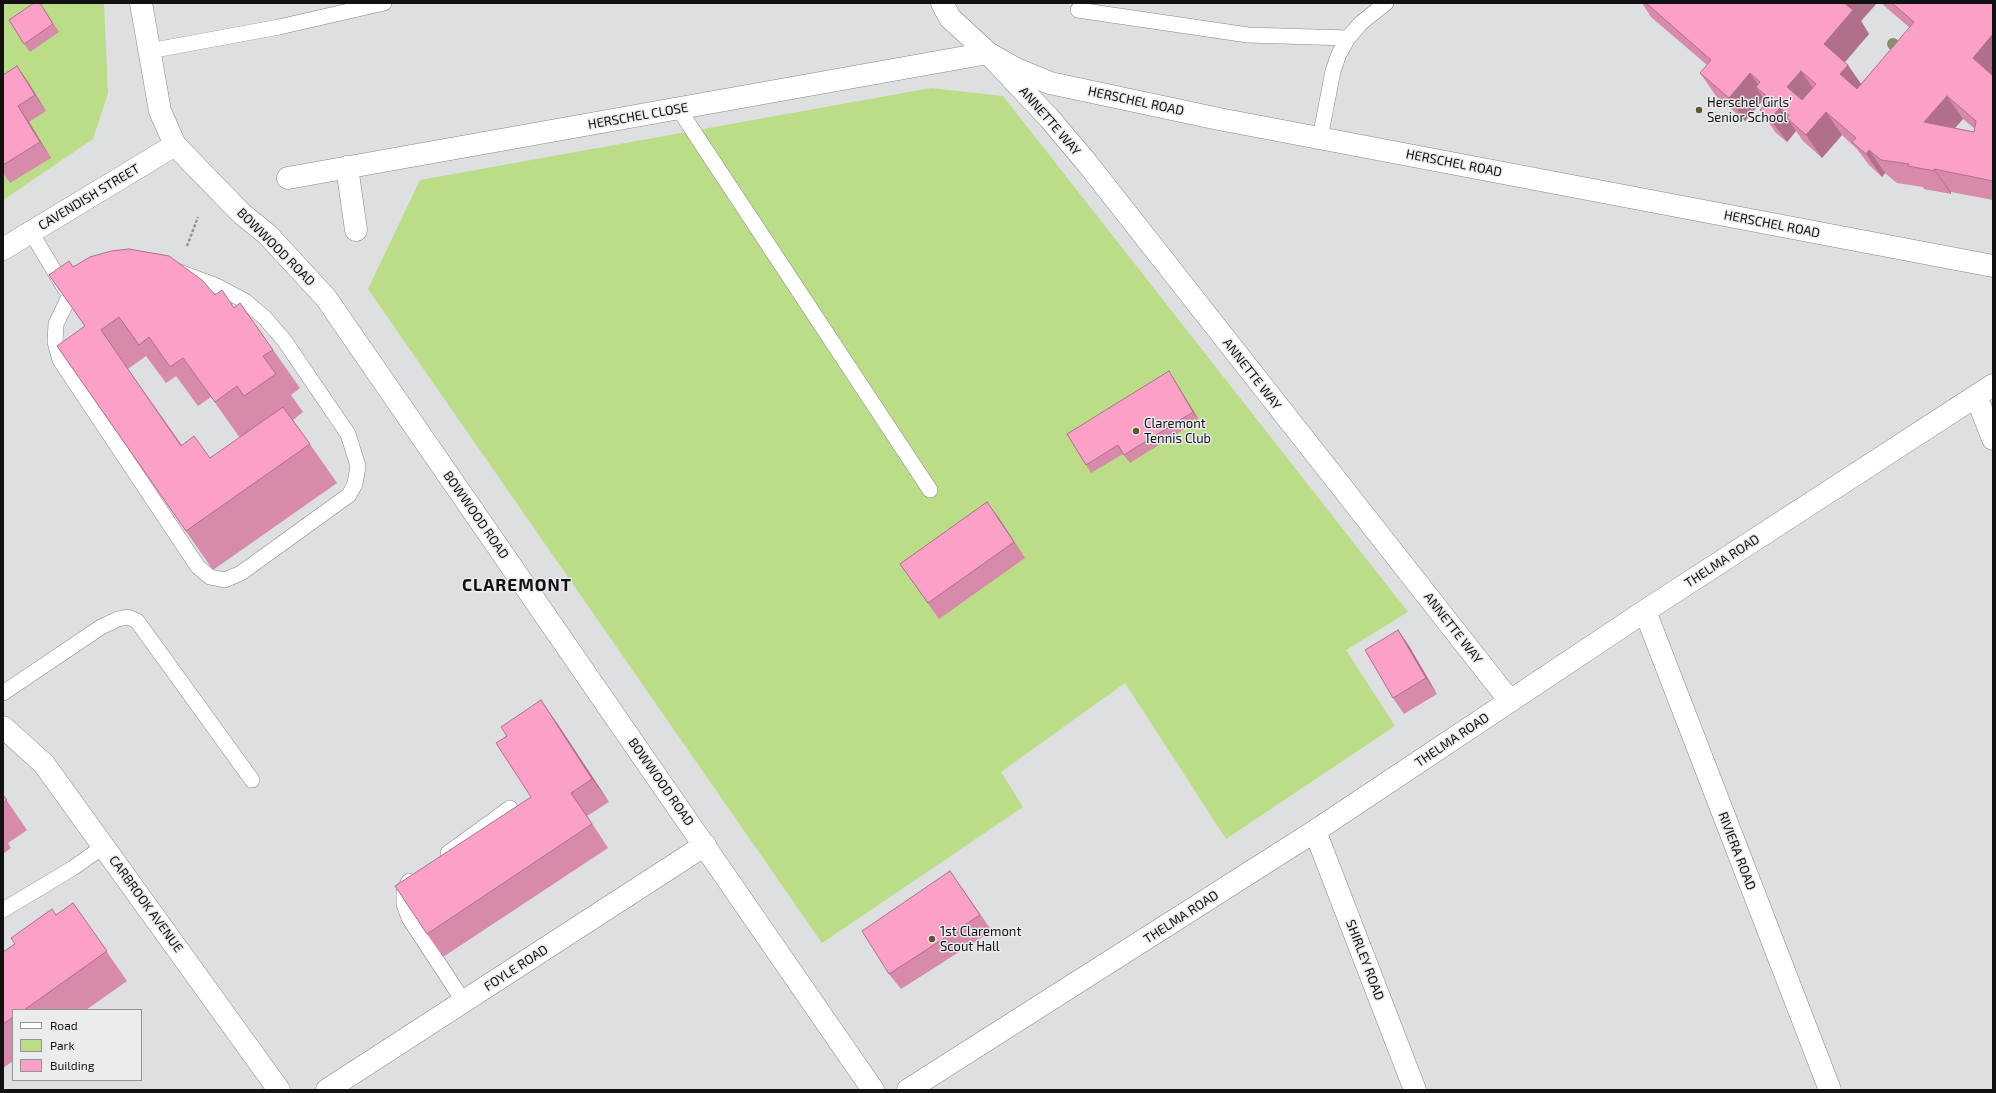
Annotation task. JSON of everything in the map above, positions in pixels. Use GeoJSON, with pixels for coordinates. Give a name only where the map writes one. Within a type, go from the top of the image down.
{"type":"FeatureCollection","features":[{"type":"Feature","properties":{"kind":"street","name":"BOWWOOD ROAD"},"geometry":{"type":"LineString","coordinates":[[141,3],[160,111],[175,145],[242,214],[268,235],[326,298],[873,1090]]}},
{"type":"Feature","properties":{"kind":"street","name":"HERSCHEL ROAD"},"geometry":{"type":"LineString","coordinates":[[942,3],[950,18],[988,52],[1016,69],[1050,84],[1320,138],[1993,266]]}},
{"type":"Feature","properties":{"kind":"street","name":"HERSCHEL CLOSE"},"geometry":{"type":"LineString","coordinates":[[288,178],[988,52]]}},
{"type":"Feature","properties":{"kind":"street","name":"ANNETTE WAY"},"geometry":{"type":"LineString","coordinates":[[988,52],[1050,119],[1087,164],[1510,701]]}},
{"type":"Feature","properties":{"kind":"street","name":"CAVENDISH STREET"},"geometry":{"type":"LineString","coordinates":[[3,249],[175,145]]}},
{"type":"Feature","properties":{"kind":"street"},"geometry":{"type":"LineString","coordinates":[[347,168],[356,230]]}},
{"type":"Feature","properties":{"kind":"street","name":"THELMA ROAD"},"geometry":{"type":"LineString","coordinates":[[908,1090],[1315,831],[1645,611],[1984,390]]}},
{"type":"Feature","properties":{"kind":"street"},"geometry":{"type":"LineString","coordinates":[[1984,390],[1993,439]]}},
{"type":"Feature","properties":{"kind":"street","name":"RIVIERA ROAD"},"geometry":{"type":"LineString","coordinates":[[1645,611],[1830,1090]]}},
{"type":"Feature","properties":{"kind":"street","name":"CARBROOK AVENUE"},"geometry":{"type":"LineString","coordinates":[[3,727],[44,764],[279,1090]]}},
{"type":"Feature","properties":{"kind":"street","name":"SHIRLEY ROAD"},"geometry":{"type":"LineString","coordinates":[[1315,831],[1415,1090]]}},
{"type":"Feature","properties":{"kind":"street","name":"FOYLE ROAD"},"geometry":{"type":"LineString","coordinates":[[327,1090],[705,845]]}},
{"type":"Feature","properties":{"kind":"lane"},"geometry":{"type":"LineString","coordinates":[[150,51],[279,27],[384,3]]}},
{"type":"Feature","properties":{"kind":"lane"},"geometry":{"type":"LineString","coordinates":[[1320,138],[1333,71],[1339,54],[1348,38],[1361,23],[1386,3]]}},
{"type":"Feature","properties":{"kind":"lane"},"geometry":{"type":"LineString","coordinates":[[1078,10],[1248,35],[1348,38]]}},
{"type":"Feature","properties":{"kind":"lane"},"geometry":{"type":"LineString","coordinates":[[678,108],[930,490]]}},
{"type":"Feature","properties":{"kind":"lane"},"geometry":{"type":"LineString","coordinates":[[31,232],[69,297]]}},
{"type":"Feature","properties":{"kind":"lane"},"geometry":{"type":"LineString","coordinates":[[144,271],[177,271],[216,286],[246,301],[264,317],[284,340],[348,434],[358,466],[356,484],[349,495],[241,573],[225,580],[210,577],[198,568],[60,360],[55,342],[56,324],[69,297],[144,271]]}},
{"type":"Feature","properties":{"kind":"lane"},"geometry":{"type":"LineString","coordinates":[[3,693],[101,627],[118,618],[128,617],[137,621],[252,780]]}},
{"type":"Feature","properties":{"kind":"lane"},"geometry":{"type":"LineString","coordinates":[[434,863],[510,808]]}},
{"type":"Feature","properties":{"kind":"lane"},"geometry":{"type":"LineString","coordinates":[[3,910],[73,868],[104,846]]}},
{"type":"Feature","properties":{"kind":"lane"},"geometry":{"type":"LineString","coordinates":[[422,872],[409,881],[404,891],[404,904],[409,918],[464,1002]]}},
{"type":"Feature","properties":{"kind":"path"},"geometry":{"type":"LineString","coordinates":[[177,271],[198,217]]}},
{"type":"Feature","properties":{"kind":"green space"},"geometry":{"type":"Polygon","coordinates":[[[3,3],[104,3],[108,93],[93,139],[3,200],[3,3]]]}},
{"type":"Feature","properties":{"kind":"green space"},"geometry":{"type":"Polygon","coordinates":[[[931,88],[1003,96],[1408,612],[1346,650],[1395,726],[1226,839],[1125,683],[1001,772],[1023,807],[822,943],[368,289],[420,180],[931,88]]]}},
{"type":"Feature","properties":{"kind":"building"},"geometry":{"type":"Polygon","coordinates":[[[34,3],[40,3],[53,24],[24,44],[9,20],[34,3]]]}},
{"type":"Feature","properties":{"kind":"building"},"geometry":{"type":"Polygon","coordinates":[[[1646,3],[1844,3],[1853,10],[1824,44],[1848,65],[1840,74],[1857,89],[1914,22],[1892,3],[1993,3],[1993,34],[1973,58],[1993,76],[1993,181],[1934,169],[1935,171],[1908,166],[1909,164],[1881,160],[1869,150],[1866,154],[1852,142],[1856,138],[1826,112],[1806,135],[1787,118],[1789,115],[1780,108],[1770,119],[1760,110],[1770,99],[1756,87],[1760,82],[1750,73],[1729,98],[1700,73],[1711,60],[1646,3]],[[1801,71],[1787,87],[1802,100],[1816,84],[1801,71]],[[1947,96],[1924,122],[1974,132],[1976,121],[1947,96]]]}},
{"type":"Feature","properties":{"kind":"building"},"geometry":{"type":"Polygon","coordinates":[[[17,66],[35,95],[18,106],[40,142],[3,165],[3,75],[17,66]]]}},
{"type":"Feature","properties":{"kind":"building"},"geometry":{"type":"Polygon","coordinates":[[[129,249],[169,256],[202,280],[215,295],[222,290],[234,308],[240,303],[273,350],[263,356],[276,374],[244,396],[237,386],[215,402],[183,358],[170,367],[149,337],[139,345],[119,317],[101,330],[181,446],[194,436],[210,458],[283,407],[310,444],[186,531],[57,346],[85,326],[49,275],[69,261],[73,267],[90,257],[111,251],[129,249]]]}},
{"type":"Feature","properties":{"kind":"building","name":"Claremont Tennis Club"},"geometry":{"type":"Polygon","coordinates":[[[1169,371],[1193,412],[1124,455],[1118,445],[1086,465],[1067,434],[1169,371]]]}},
{"type":"Feature","properties":{"kind":"building"},"geometry":{"type":"Polygon","coordinates":[[[987,502],[1014,542],[928,603],[900,564],[987,502]]]}},
{"type":"Feature","properties":{"kind":"building"},"geometry":{"type":"Polygon","coordinates":[[[1398,630],[1426,678],[1393,698],[1365,650],[1398,630]]]}},
{"type":"Feature","properties":{"kind":"building"},"geometry":{"type":"Polygon","coordinates":[[[541,700],[592,779],[571,793],[592,824],[427,934],[395,886],[531,797],[496,743],[507,736],[501,727],[541,700]]]}},
{"type":"Feature","properties":{"kind":"building"},"geometry":{"type":"Polygon","coordinates":[[[3,795],[7,800],[3,803],[3,795]]]}},
{"type":"Feature","properties":{"kind":"building","name":"1st Claremont Scout Hall"},"geometry":{"type":"Polygon","coordinates":[[[950,871],[980,915],[889,974],[862,931],[950,871]]]}},
{"type":"Feature","properties":{"kind":"building"},"geometry":{"type":"Polygon","coordinates":[[[73,903],[107,951],[25,1009],[12,1009],[12,1018],[3,1024],[3,952],[15,944],[11,938],[52,909],[56,915],[73,903]]]}},
{"type":"Feature","properties":{"kind":"place","name":"Herschel Girls' Senior School"},"geometry":{"type":"Point","coordinates":[1699,110]}},
{"type":"Feature","properties":{"kind":"place","name":"Claremont Tennis Club"},"geometry":{"type":"Point","coordinates":[1136,431]}},
{"type":"Feature","properties":{"kind":"place","name":"1st Claremont Scout Hall"},"geometry":{"type":"Point","coordinates":[932,939]}},
{"type":"Feature","properties":{"kind":"district","name":"CLAREMONT"},"geometry":{"type":"Point","coordinates":[517,585]}}]}
